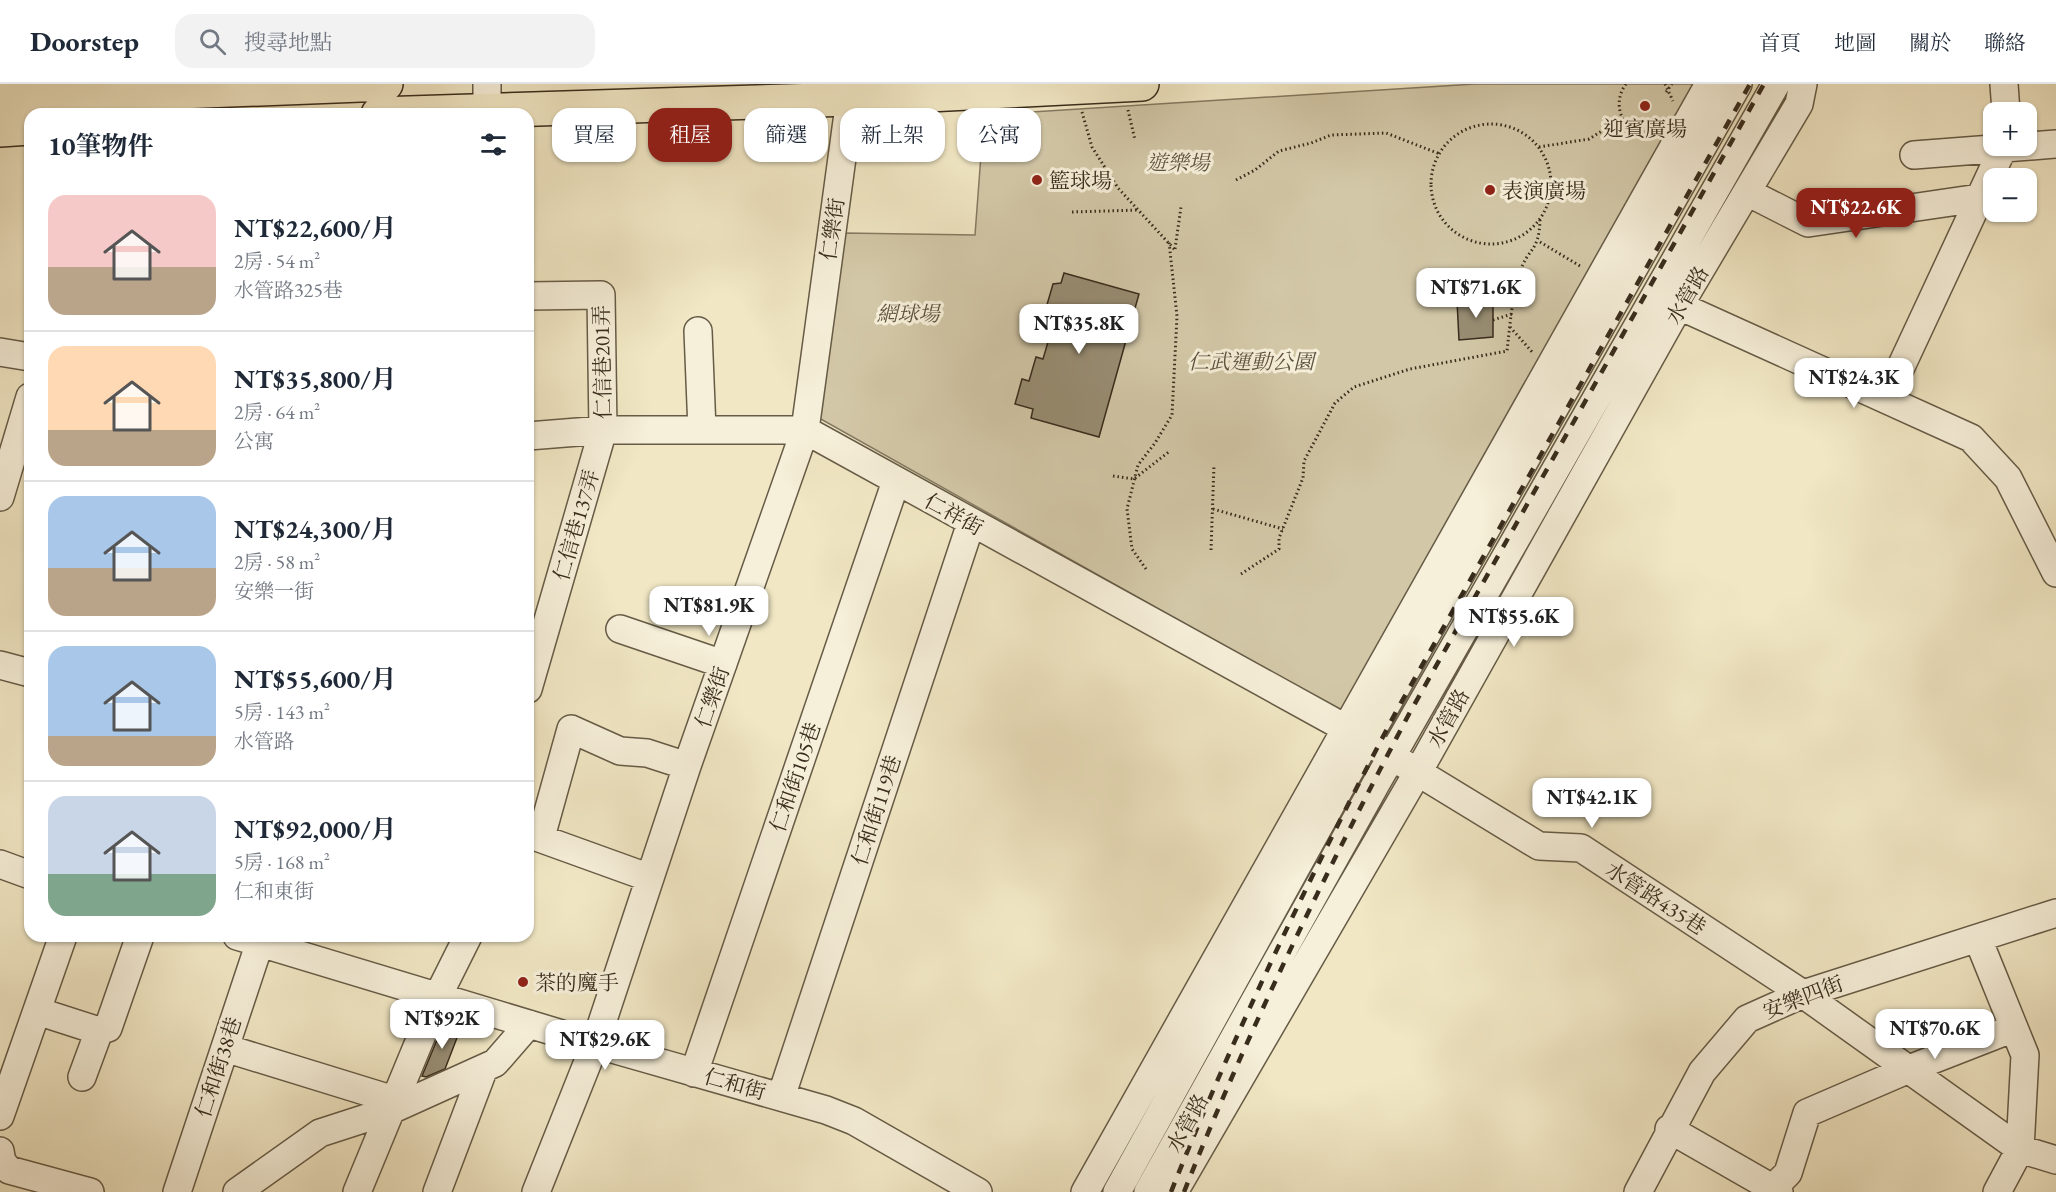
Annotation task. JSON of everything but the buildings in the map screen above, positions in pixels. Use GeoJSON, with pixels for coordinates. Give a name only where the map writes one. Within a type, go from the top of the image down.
{"type":"FeatureCollection","features":[{"type":"Feature","properties":{"kind":"main road"},"geometry":{"type":"LineString","coordinates":[[0,99],[126,97],[386,84]]}},
{"type":"Feature","properties":{"kind":"main road"},"geometry":{"type":"LineString","coordinates":[[416,108],[487,97],[853,92],[1134,96]]}},
{"type":"Feature","properties":{"kind":"main road"},"geometry":{"type":"LineString","coordinates":[[0,130],[24,128]]}},
{"type":"Feature","properties":{"kind":"street","name":"水管路"},"geometry":{"type":"LineString","coordinates":[[1117,1192],[1357,735],[1709,84]]}},
{"type":"Feature","properties":{"kind":"street","name":"水管路"},"geometry":{"type":"LineString","coordinates":[[1085,1192],[1626,279],[1738,84]]}},
{"type":"Feature","properties":{"kind":"street","name":"水管路"},"geometry":{"type":"LineString","coordinates":[[1174,1192],[1418,771],[1668,300],[1776,84]]}},
{"type":"Feature","properties":{"kind":"street","name":"水管路"},"geometry":{"type":"LineString","coordinates":[[1148,1192],[1392,755],[1668,300],[1747,192],[1799,104],[1803,84]]}},
{"type":"Feature","properties":{"kind":"street"},"geometry":{"type":"LineString","coordinates":[[2004,84],[2005,102]]}},
{"type":"Feature","properties":{"kind":"street","name":"仁樂街"},"geometry":{"type":"LineString","coordinates":[[536,1192],[595,1044],[687,766],[805,430],[853,92]]}},
{"type":"Feature","properties":{"kind":"street"},"geometry":{"type":"LineString","coordinates":[[2037,145],[2056,144]]}},
{"type":"Feature","properties":{"kind":"street"},"geometry":{"type":"LineString","coordinates":[[1914,155],[1983,150]]}},
{"type":"Feature","properties":{"kind":"street"},"geometry":{"type":"LineString","coordinates":[[1886,399],[1998,156]]}},
{"type":"Feature","properties":{"kind":"street"},"geometry":{"type":"LineString","coordinates":[[1747,192],[1808,224],[1980,198]]}},
{"type":"Feature","properties":{"kind":"street"},"geometry":{"type":"LineString","coordinates":[[1626,279],[1971,438],[2008,478],[2056,573]]}},
{"type":"Feature","properties":{"kind":"street","name":"仁信巷201弄"},"geometry":{"type":"LineString","coordinates":[[534,296],[601,295],[603,430]]}},
{"type":"Feature","properties":{"kind":"street"},"geometry":{"type":"LineString","coordinates":[[698,331],[702,430]]}},
{"type":"Feature","properties":{"kind":"street"},"geometry":{"type":"LineString","coordinates":[[0,352],[24,356]]}},
{"type":"Feature","properties":{"kind":"street"},"geometry":{"type":"LineString","coordinates":[[0,497],[24,417]]}},
{"type":"Feature","properties":{"kind":"street","name":"仁祥街"},"geometry":{"type":"LineString","coordinates":[[534,436],[603,430],[805,430],[1357,735]]}},
{"type":"Feature","properties":{"kind":"street","name":"仁信巷137弄"},"geometry":{"type":"LineString","coordinates":[[534,667],[603,430]]}},
{"type":"Feature","properties":{"kind":"street","name":"仁和街105巷"},"geometry":{"type":"LineString","coordinates":[[694,1073],[896,481]]}},
{"type":"Feature","properties":{"kind":"street","name":"仁和街119巷"},"geometry":{"type":"LineString","coordinates":[[781,1097],[971,523]]}},
{"type":"Feature","properties":{"kind":"street"},"geometry":{"type":"LineString","coordinates":[[620,629],[723,664]]}},
{"type":"Feature","properties":{"kind":"street"},"geometry":{"type":"LineString","coordinates":[[0,664],[24,672]]}},
{"type":"Feature","properties":{"kind":"street"},"geometry":{"type":"LineString","coordinates":[[650,878],[535,836],[571,729],[620,751],[647,753],[687,766]]}},
{"type":"Feature","properties":{"kind":"street","name":"水管路435巷"},"geometry":{"type":"LineString","coordinates":[[1357,735],[1539,846],[1581,848],[1803,994],[2020,1149],[2048,1160],[2056,1160]]}},
{"type":"Feature","properties":{"kind":"street"},"geometry":{"type":"LineString","coordinates":[[0,864],[24,873]]}},
{"type":"Feature","properties":{"kind":"street","name":"安樂四街"},"geometry":{"type":"LineString","coordinates":[[1638,1192],[1702,1072],[1747,1018],[1803,994],[2056,913]]}},
{"type":"Feature","properties":{"kind":"street"},"geometry":{"type":"LineString","coordinates":[[1978,939],[2025,1055],[2020,1149],[1997,1192]]}},
{"type":"Feature","properties":{"kind":"street"},"geometry":{"type":"LineString","coordinates":[[0,1116],[61,942]]}},
{"type":"Feature","properties":{"kind":"street"},"geometry":{"type":"LineString","coordinates":[[37,1011],[104,1031],[110,1023],[138,942]]}},
{"type":"Feature","properties":{"kind":"street","name":"仁和街38巷"},"geometry":{"type":"LineString","coordinates":[[177,1192],[225,1048],[252,942]]}},
{"type":"Feature","properties":{"kind":"street","name":"仁和街"},"geometry":{"type":"LineString","coordinates":[[266,942],[595,1044],[854,1120],[978,1192]]}},
{"type":"Feature","properties":{"kind":"street"},"geometry":{"type":"LineString","coordinates":[[357,1192],[438,996],[465,942]]}},
{"type":"Feature","properties":{"kind":"street"},"geometry":{"type":"LineString","coordinates":[[237,1192],[320,1133],[495,1063],[529,1024]]}},
{"type":"Feature","properties":{"kind":"street"},"geometry":{"type":"LineString","coordinates":[[1670,1129],[1773,1191],[1788,1173],[1807,1113],[2014,1028]]}},
{"type":"Feature","properties":{"kind":"street"},"geometry":{"type":"LineString","coordinates":[[82,1077],[99,1031]]}},
{"type":"Feature","properties":{"kind":"street"},"geometry":{"type":"LineString","coordinates":[[225,1048],[392,1105]]}},
{"type":"Feature","properties":{"kind":"street"},"geometry":{"type":"LineString","coordinates":[[437,1192],[484,1068]]}},
{"type":"Feature","properties":{"kind":"street"},"geometry":{"type":"LineString","coordinates":[[0,1151],[2,1162],[9,1170],[90,1192]]}},
{"type":"Feature","properties":{"kind":"path"},"geometry":{"type":"LineString","coordinates":[[1626,84],[1617,100],[1621,119],[1635,130],[1652,132],[1660,128]]}},
{"type":"Feature","properties":{"kind":"path"},"geometry":{"type":"LineString","coordinates":[[1665,84],[1674,106]]}},
{"type":"Feature","properties":{"kind":"path"},"geometry":{"type":"LineString","coordinates":[[1668,90],[1672,84]]}},
{"type":"Feature","properties":{"kind":"path"},"geometry":{"type":"LineString","coordinates":[[1134,96],[1135,140]]}},
{"type":"Feature","properties":{"kind":"path"},"geometry":{"type":"LineString","coordinates":[[1081,109],[1092,147],[1118,188],[1175,250],[1181,207]]}},
{"type":"Feature","properties":{"kind":"path"},"geometry":{"type":"LineString","coordinates":[[1539,147],[1589,139],[1621,119]]}},
{"type":"Feature","properties":{"kind":"path"},"geometry":{"type":"LineString","coordinates":[[1241,574],[1279,549],[1283,529],[1298,493],[1304,461],[1335,403],[1354,387],[1410,369],[1507,351],[1521,270],[1539,241],[1540,220],[1551,191],[1551,176],[1539,147],[1527,135],[1513,128],[1497,124],[1482,124],[1454,137],[1440,154],[1432,178],[1432,194],[1436,209],[1455,233],[1469,240],[1500,244],[1515,240],[1540,220]]}},
{"type":"Feature","properties":{"kind":"path"},"geometry":{"type":"LineString","coordinates":[[1236,180],[1255,170],[1279,151],[1331,135],[1386,133],[1440,154]]}},
{"type":"Feature","properties":{"kind":"path"},"geometry":{"type":"LineString","coordinates":[[1072,212],[1139,210]]}},
{"type":"Feature","properties":{"kind":"path"},"geometry":{"type":"LineString","coordinates":[[1539,241],[1583,268]]}},
{"type":"Feature","properties":{"kind":"path"},"geometry":{"type":"LineString","coordinates":[[1146,569],[1132,549],[1127,509],[1138,465],[1172,415],[1177,316],[1169,242]]}},
{"type":"Feature","properties":{"kind":"path"},"geometry":{"type":"LineString","coordinates":[[1493,320],[1512,314]]}},
{"type":"Feature","properties":{"kind":"path"},"geometry":{"type":"LineString","coordinates":[[1510,327],[1535,356]]}},
{"type":"Feature","properties":{"kind":"path"},"geometry":{"type":"LineString","coordinates":[[1113,477],[1134,479],[1170,451]]}},
{"type":"Feature","properties":{"kind":"path"},"geometry":{"type":"LineString","coordinates":[[1211,550],[1214,465]]}},
{"type":"Feature","properties":{"kind":"path"},"geometry":{"type":"LineString","coordinates":[[1212,509],[1283,529]]}},
{"type":"Feature","properties":{"kind":"green space","name":"仁武運動公園"},"geometry":{"type":"Polygon","coordinates":[[[1475,84],[1709,84],[1349,716],[819,418],[845,233],[975,235],[980,162],[1041,162],[1041,111],[1475,84]]]}},
{"type":"Feature","properties":{"kind":"railway"},"geometry":{"type":"LineString","coordinates":[[1171,1192],[1196,1130],[1278,947],[1398,708],[1750,84]]}},
{"type":"Feature","properties":{"kind":"railway"},"geometry":{"type":"LineString","coordinates":[[1184,1192],[1235,1070],[1290,950],[1409,714],[1764,84]]}},
{"type":"Feature","properties":{"kind":"place","name":"迎賓廣場"},"geometry":{"type":"Point","coordinates":[1645,106]}},
{"type":"Feature","properties":{"kind":"place","name":"籃球場"},"geometry":{"type":"Point","coordinates":[1037,180]}},
{"type":"Feature","properties":{"kind":"place","name":"表演廣場"},"geometry":{"type":"Point","coordinates":[1490,190]}},
{"type":"Feature","properties":{"kind":"place","name":"茶的魔手"},"geometry":{"type":"Point","coordinates":[523,982]}},
{"type":"Feature","properties":{"kind":"park label","name":"遊樂場"},"geometry":{"type":"Point","coordinates":[1178,162]}},
{"type":"Feature","properties":{"kind":"park label","name":"網球場"},"geometry":{"type":"Point","coordinates":[908,313]}}]}
